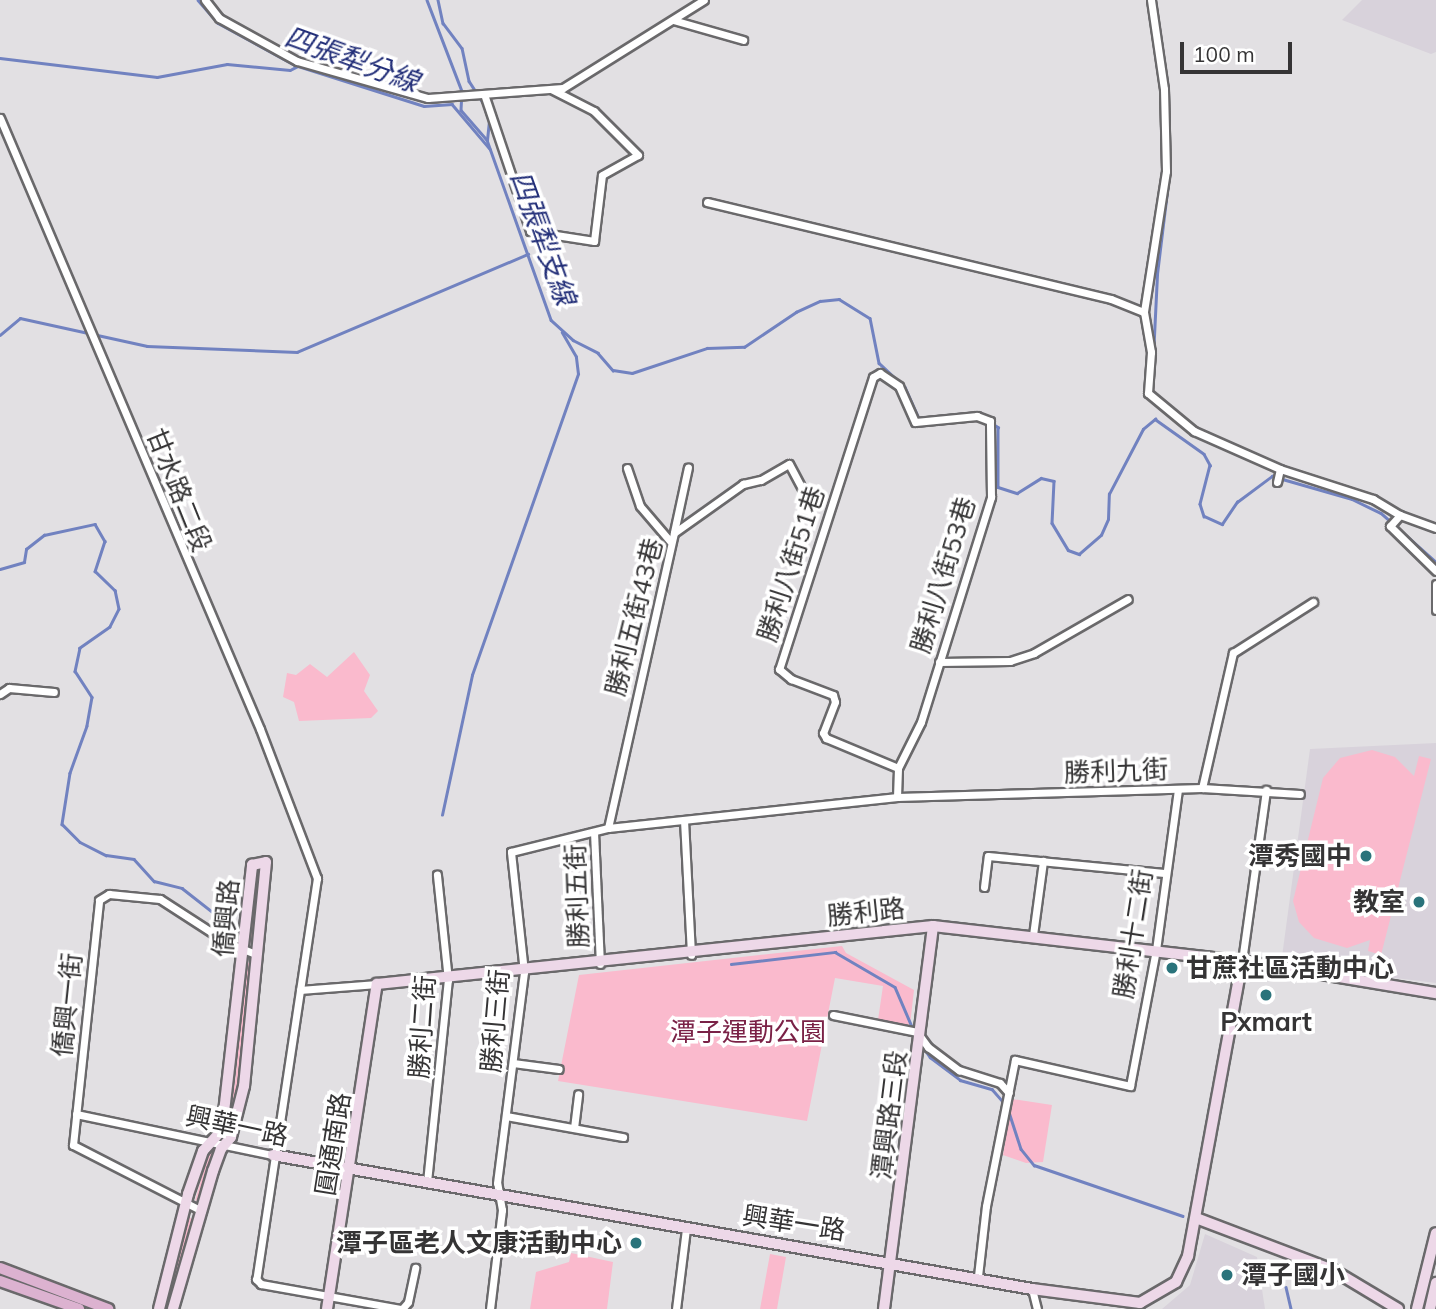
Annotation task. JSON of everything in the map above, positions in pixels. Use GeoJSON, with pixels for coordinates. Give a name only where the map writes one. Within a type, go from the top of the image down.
{"type":"FeatureCollection","features":[{"type":"Feature","properties":{"kind":"main road"},"geometry":{"type":"LineString","coordinates":[[0,1268],[108,1309]]}},
{"type":"Feature","properties":{"kind":"main road"},"geometry":{"type":"LineString","coordinates":[[0,1281],[79,1309]]}},
{"type":"Feature","properties":{"kind":"street"},"geometry":{"type":"LineString","coordinates":[[205,0],[219,18],[297,61],[410,96],[563,88],[704,0]]}},
{"type":"Feature","properties":{"kind":"street"},"geometry":{"type":"LineString","coordinates":[[1151,0],[1164,89],[1166,171],[1144,312],[1151,352],[1147,383],[1153,398],[1194,431],[1280,469],[1373,499],[1400,515],[1436,528]]}},
{"type":"Feature","properties":{"kind":"street"},"geometry":{"type":"LineString","coordinates":[[673,20],[743,40]]}},
{"type":"Feature","properties":{"kind":"street"},"geometry":{"type":"LineString","coordinates":[[484,94],[530,231],[594,241],[602,175],[638,155],[594,111],[547,88]]}},
{"type":"Feature","properties":{"kind":"street","name":"甘水路二段"},"geometry":{"type":"LineString","coordinates":[[0,118],[260,729],[317,878],[300,990]]}},
{"type":"Feature","properties":{"kind":"street"},"geometry":{"type":"LineString","coordinates":[[707,202],[1111,299],[1144,312]]}},
{"type":"Feature","properties":{"kind":"street","name":"勝利八街53巷"},"geometry":{"type":"LineString","coordinates":[[873,377],[880,373],[899,386],[915,422],[977,416],[990,421],[991,497],[921,722],[898,768],[897,797]]}},
{"type":"Feature","properties":{"kind":"street","name":"勝利八街51巷"},"geometry":{"type":"LineString","coordinates":[[873,377],[779,668],[791,679],[833,695],[823,733],[827,738],[898,768]]}},
{"type":"Feature","properties":{"kind":"street","name":"勝利五街43巷"},"geometry":{"type":"LineString","coordinates":[[608,828],[672,537],[743,484],[761,480],[789,464],[802,488]]}},
{"type":"Feature","properties":{"kind":"street"},"geometry":{"type":"LineString","coordinates":[[672,537],[688,467]]}},
{"type":"Feature","properties":{"kind":"street"},"geometry":{"type":"LineString","coordinates":[[627,468],[640,506],[672,537]]}},
{"type":"Feature","properties":{"kind":"street"},"geometry":{"type":"LineString","coordinates":[[1277,482],[1280,469]]}},
{"type":"Feature","properties":{"kind":"street"},"geometry":{"type":"LineString","coordinates":[[1400,515],[1390,526],[1436,571]]}},
{"type":"Feature","properties":{"kind":"street"},"geometry":{"type":"LineString","coordinates":[[1436,584],[1436,610]]}},
{"type":"Feature","properties":{"kind":"street"},"geometry":{"type":"LineString","coordinates":[[939,662],[1010,661],[1034,653],[1128,599]]}},
{"type":"Feature","properties":{"kind":"street"},"geometry":{"type":"LineString","coordinates":[[1202,788],[1233,653],[1314,602]]}},
{"type":"Feature","properties":{"kind":"street"},"geometry":{"type":"LineString","coordinates":[[0,694],[9,688],[54,692]]}},
{"type":"Feature","properties":{"kind":"street","name":"勝利九街"},"geometry":{"type":"LineString","coordinates":[[845,806],[897,797],[934,799],[1202,788],[1300,794]]}},
{"type":"Feature","properties":{"kind":"street","name":"勝利十二街"},"geometry":{"type":"LineString","coordinates":[[1009,1094],[1015,1060],[1129,1086],[1156,950],[1164,873],[1178,789]]}},
{"type":"Feature","properties":{"kind":"street"},"geometry":{"type":"LineString","coordinates":[[1242,961],[1266,790]]}},
{"type":"Feature","properties":{"kind":"street","name":"勝利五街"},"geometry":{"type":"LineString","coordinates":[[600,964],[594,832],[608,828],[684,820],[845,806]]}},
{"type":"Feature","properties":{"kind":"street"},"geometry":{"type":"LineString","coordinates":[[684,820],[691,955]]}},
{"type":"Feature","properties":{"kind":"street","name":"勝利三街"},"geometry":{"type":"LineString","coordinates":[[490,1309],[502,1210],[498,1195],[524,972],[511,852],[594,832]]}},
{"type":"Feature","properties":{"kind":"street"},"geometry":{"type":"LineString","coordinates":[[984,887],[988,856],[1164,873]]}},
{"type":"Feature","properties":{"kind":"street"},"geometry":{"type":"LineString","coordinates":[[1033,935],[1042,861]]}},
{"type":"Feature","properties":{"kind":"street","name":"僑興路"},"geometry":{"type":"LineString","coordinates":[[159,1309],[185,1205],[203,1151],[219,1133],[230,1085],[252,865],[266,862],[244,1086],[231,1137],[224,1146],[202,1211],[173,1309]]}},
{"type":"Feature","properties":{"kind":"street","name":"勝利二街"},"geometry":{"type":"LineString","coordinates":[[428,1182],[448,980],[437,875]]}},
{"type":"Feature","properties":{"kind":"street","name":"僑興一街"},"geometry":{"type":"LineString","coordinates":[[202,1211],[185,1205],[76,1149],[76,1114],[102,897],[160,899],[244,951],[257,955]]}},
{"type":"Feature","properties":{"kind":"street","name":"勝利路"},"geometry":{"type":"LineString","coordinates":[[300,990],[448,980],[933,926],[1033,935],[1242,961],[1436,993]]}},
{"type":"Feature","properties":{"kind":"street","name":"潭興路三段"},"geometry":{"type":"LineString","coordinates":[[884,1309],[916,1037],[933,926]]}},
{"type":"Feature","properties":{"kind":"street","name":"興華一路"},"geometry":{"type":"LineString","coordinates":[[76,1114],[224,1146],[686,1229],[978,1276],[1032,1289],[1140,1303],[1156,1297],[1185,1268],[1242,961]]}},
{"type":"Feature","properties":{"kind":"street","name":"圓通南路"},"geometry":{"type":"LineString","coordinates":[[327,1309],[351,1169],[377,984]]}},
{"type":"Feature","properties":{"kind":"street"},"geometry":{"type":"LineString","coordinates":[[300,990],[256,1279],[329,1297],[402,1309],[408,1301],[415,1268]]}},
{"type":"Feature","properties":{"kind":"street"},"geometry":{"type":"LineString","coordinates":[[833,1015],[916,1037],[959,1070],[1000,1083],[1009,1094],[986,1206],[978,1276]]}},
{"type":"Feature","properties":{"kind":"street"},"geometry":{"type":"LineString","coordinates":[[513,1063],[559,1069]]}},
{"type":"Feature","properties":{"kind":"street"},"geometry":{"type":"LineString","coordinates":[[574,1128],[578,1094]]}},
{"type":"Feature","properties":{"kind":"street"},"geometry":{"type":"LineString","coordinates":[[506,1116],[623,1137]]}},
{"type":"Feature","properties":{"kind":"street"},"geometry":{"type":"LineString","coordinates":[[1196,1218],[1333,1270],[1398,1309]]}},
{"type":"Feature","properties":{"kind":"street"},"geometry":{"type":"LineString","coordinates":[[676,1309],[686,1229]]}},
{"type":"Feature","properties":{"kind":"street"},"geometry":{"type":"LineString","coordinates":[[1417,1309],[1436,1233]]}},
{"type":"Feature","properties":{"kind":"street"},"geometry":{"type":"LineString","coordinates":[[1430,1309],[1436,1283]]}},
{"type":"Feature","properties":{"kind":"street"},"geometry":{"type":"LineString","coordinates":[[1032,1289],[1037,1309]]}},
{"type":"Feature","properties":{"kind":"shaded area"},"geometry":{"type":"Polygon","coordinates":[[[1362,0],[1436,0],[1436,52],[1431,54],[1342,20],[1362,0]]]}},
{"type":"Feature","properties":{"kind":"shaded area","name":"潭秀國中"},"geometry":{"type":"Polygon","coordinates":[[[1436,743],[1436,983],[1281,964],[1310,749],[1436,743]]]}},
{"type":"Feature","properties":{"kind":"shaded area","name":"潭子國小"},"geometry":{"type":"Polygon","coordinates":[[[1205,1234],[1257,1257],[1265,1309],[1162,1309],[1190,1285],[1205,1234]]]}},
{"type":"Feature","properties":{"kind":"green space"},"geometry":{"type":"Polygon","coordinates":[[[354,652],[370,675],[364,691],[378,711],[371,718],[299,721],[294,702],[283,697],[287,673],[296,675],[310,664],[327,677],[354,652]]]}},
{"type":"Feature","properties":{"kind":"green space"},"geometry":{"type":"Polygon","coordinates":[[[1372,750],[1395,757],[1414,776],[1419,756],[1431,759],[1381,955],[1368,951],[1370,940],[1347,948],[1314,938],[1299,922],[1293,901],[1323,778],[1340,758],[1372,750]]]}},
{"type":"Feature","properties":{"kind":"green space"},"geometry":{"type":"Polygon","coordinates":[[[258,870],[260,876],[252,945],[249,940],[258,870]]]}},
{"type":"Feature","properties":{"kind":"green space","name":"潭子運動公園"},"geometry":{"type":"Polygon","coordinates":[[[842,946],[846,953],[914,990],[910,1025],[878,1020],[883,986],[835,978],[807,1121],[558,1081],[579,975],[842,946]]]}},
{"type":"Feature","properties":{"kind":"green space"},"geometry":{"type":"Polygon","coordinates":[[[247,962],[251,964],[239,1085],[225,1133],[235,1083],[247,962]]]}},
{"type":"Feature","properties":{"kind":"green space"},"geometry":{"type":"Polygon","coordinates":[[[1012,1099],[1052,1105],[1043,1162],[1026,1163],[1003,1155],[1012,1099]]]}},
{"type":"Feature","properties":{"kind":"green space"},"geometry":{"type":"Polygon","coordinates":[[[213,1152],[199,1199],[195,1201],[208,1155],[213,1152]]]}},
{"type":"Feature","properties":{"kind":"green space"},"geometry":{"type":"Polygon","coordinates":[[[188,1216],[193,1220],[169,1309],[165,1309],[188,1216]]]}},
{"type":"Feature","properties":{"kind":"green space"},"geometry":{"type":"Polygon","coordinates":[[[571,1253],[613,1262],[607,1309],[530,1309],[536,1272],[569,1262],[571,1253]]]}},
{"type":"Feature","properties":{"kind":"green space"},"geometry":{"type":"Polygon","coordinates":[[[770,1254],[786,1257],[777,1309],[760,1309],[770,1254]]]}},
{"type":"Feature","properties":{"kind":"waterway","name":"四張犁分線"},"geometry":{"type":"LineString","coordinates":[[198,0],[218,23],[295,65],[424,106],[452,104],[490,149]]}},
{"type":"Feature","properties":{"kind":"waterway","name":"四張犁支線"},"geometry":{"type":"LineString","coordinates":[[427,0],[462,91],[461,110],[487,140],[551,320],[573,340],[598,353],[613,370],[632,373],[707,348],[744,347],[796,312],[820,301],[839,299],[870,318],[879,363],[905,387],[919,419]]}},
{"type":"Feature","properties":{"kind":"waterway"},"geometry":{"type":"LineString","coordinates":[[438,0],[443,23],[462,48],[469,81],[484,104]]}},
{"type":"Feature","properties":{"kind":"waterway"},"geometry":{"type":"LineString","coordinates":[[1154,1],[1162,50]]}},
{"type":"Feature","properties":{"kind":"waterway"},"geometry":{"type":"LineString","coordinates":[[0,58],[157,77],[227,64],[290,70],[298,66]]}},
{"type":"Feature","properties":{"kind":"waterway"},"geometry":{"type":"LineString","coordinates":[[487,140],[489,120]]}},
{"type":"Feature","properties":{"kind":"waterway"},"geometry":{"type":"LineString","coordinates":[[1168,126],[1169,147]]}},
{"type":"Feature","properties":{"kind":"waterway"},"geometry":{"type":"LineString","coordinates":[[1152,377],[1157,274],[1169,175]]}},
{"type":"Feature","properties":{"kind":"waterway"},"geometry":{"type":"LineString","coordinates":[[0,335],[20,318],[147,346],[297,352],[528,254]]}},
{"type":"Feature","properties":{"kind":"waterway"},"geometry":{"type":"LineString","coordinates":[[442,815],[472,675],[578,374],[576,357],[562,333]]}},
{"type":"Feature","properties":{"kind":"waterway"},"geometry":{"type":"LineString","coordinates":[[1151,390],[1178,413]]}},
{"type":"Feature","properties":{"kind":"waterway","name":"四張犁支線"},"geometry":{"type":"LineString","coordinates":[[939,417],[967,414]]}},
{"type":"Feature","properties":{"kind":"waterway","name":"四張犁支線"},"geometry":{"type":"LineString","coordinates":[[980,415],[998,427],[998,487],[1017,493],[1041,478],[1054,481],[1052,523],[1068,550],[1079,554],[1101,535],[1108,519],[1109,494],[1143,429],[1155,419],[1204,454],[1210,465],[1200,504],[1204,516],[1222,524],[1237,502],[1272,476],[1352,499],[1381,513],[1436,562]]}},
{"type":"Feature","properties":{"kind":"waterway"},"geometry":{"type":"LineString","coordinates":[[0,569],[24,562],[26,549],[44,535],[95,524],[105,541],[95,571],[115,590],[119,609],[110,627],[80,648],[75,671],[92,697],[87,726],[70,773],[62,824],[80,842],[106,855],[134,859],[154,881],[182,888],[233,928]]}},
{"type":"Feature","properties":{"kind":"waterway"},"geometry":{"type":"LineString","coordinates":[[731,964],[835,952],[895,987],[913,1029]]}},
{"type":"Feature","properties":{"kind":"waterway"},"geometry":{"type":"LineString","coordinates":[[921,1044],[930,1057],[960,1080],[992,1089],[1004,1103]]}},
{"type":"Feature","properties":{"kind":"waterway"},"geometry":{"type":"LineString","coordinates":[[1008,1109],[1021,1149],[1034,1165],[1183,1216]]}},
{"type":"Feature","properties":{"kind":"waterway"},"geometry":{"type":"LineString","coordinates":[[1286,1287],[1291,1309]]}},
{"type":"Feature","properties":{"kind":"place","name":"潭秀國中"},"geometry":{"type":"Point","coordinates":[1366,856]}},
{"type":"Feature","properties":{"kind":"place","name":"教室"},"geometry":{"type":"Point","coordinates":[1419,902]}},
{"type":"Feature","properties":{"kind":"place","name":"甘蔗社區活動中心"},"geometry":{"type":"Point","coordinates":[1172,968]}},
{"type":"Feature","properties":{"kind":"place","name":"Pxmart"},"geometry":{"type":"Point","coordinates":[1266,995]}},
{"type":"Feature","properties":{"kind":"place","name":"潭子區老人文康活動中心"},"geometry":{"type":"Point","coordinates":[636,1243]}},
{"type":"Feature","properties":{"kind":"place","name":"潭子國小"},"geometry":{"type":"Point","coordinates":[1227,1275]}}]}
